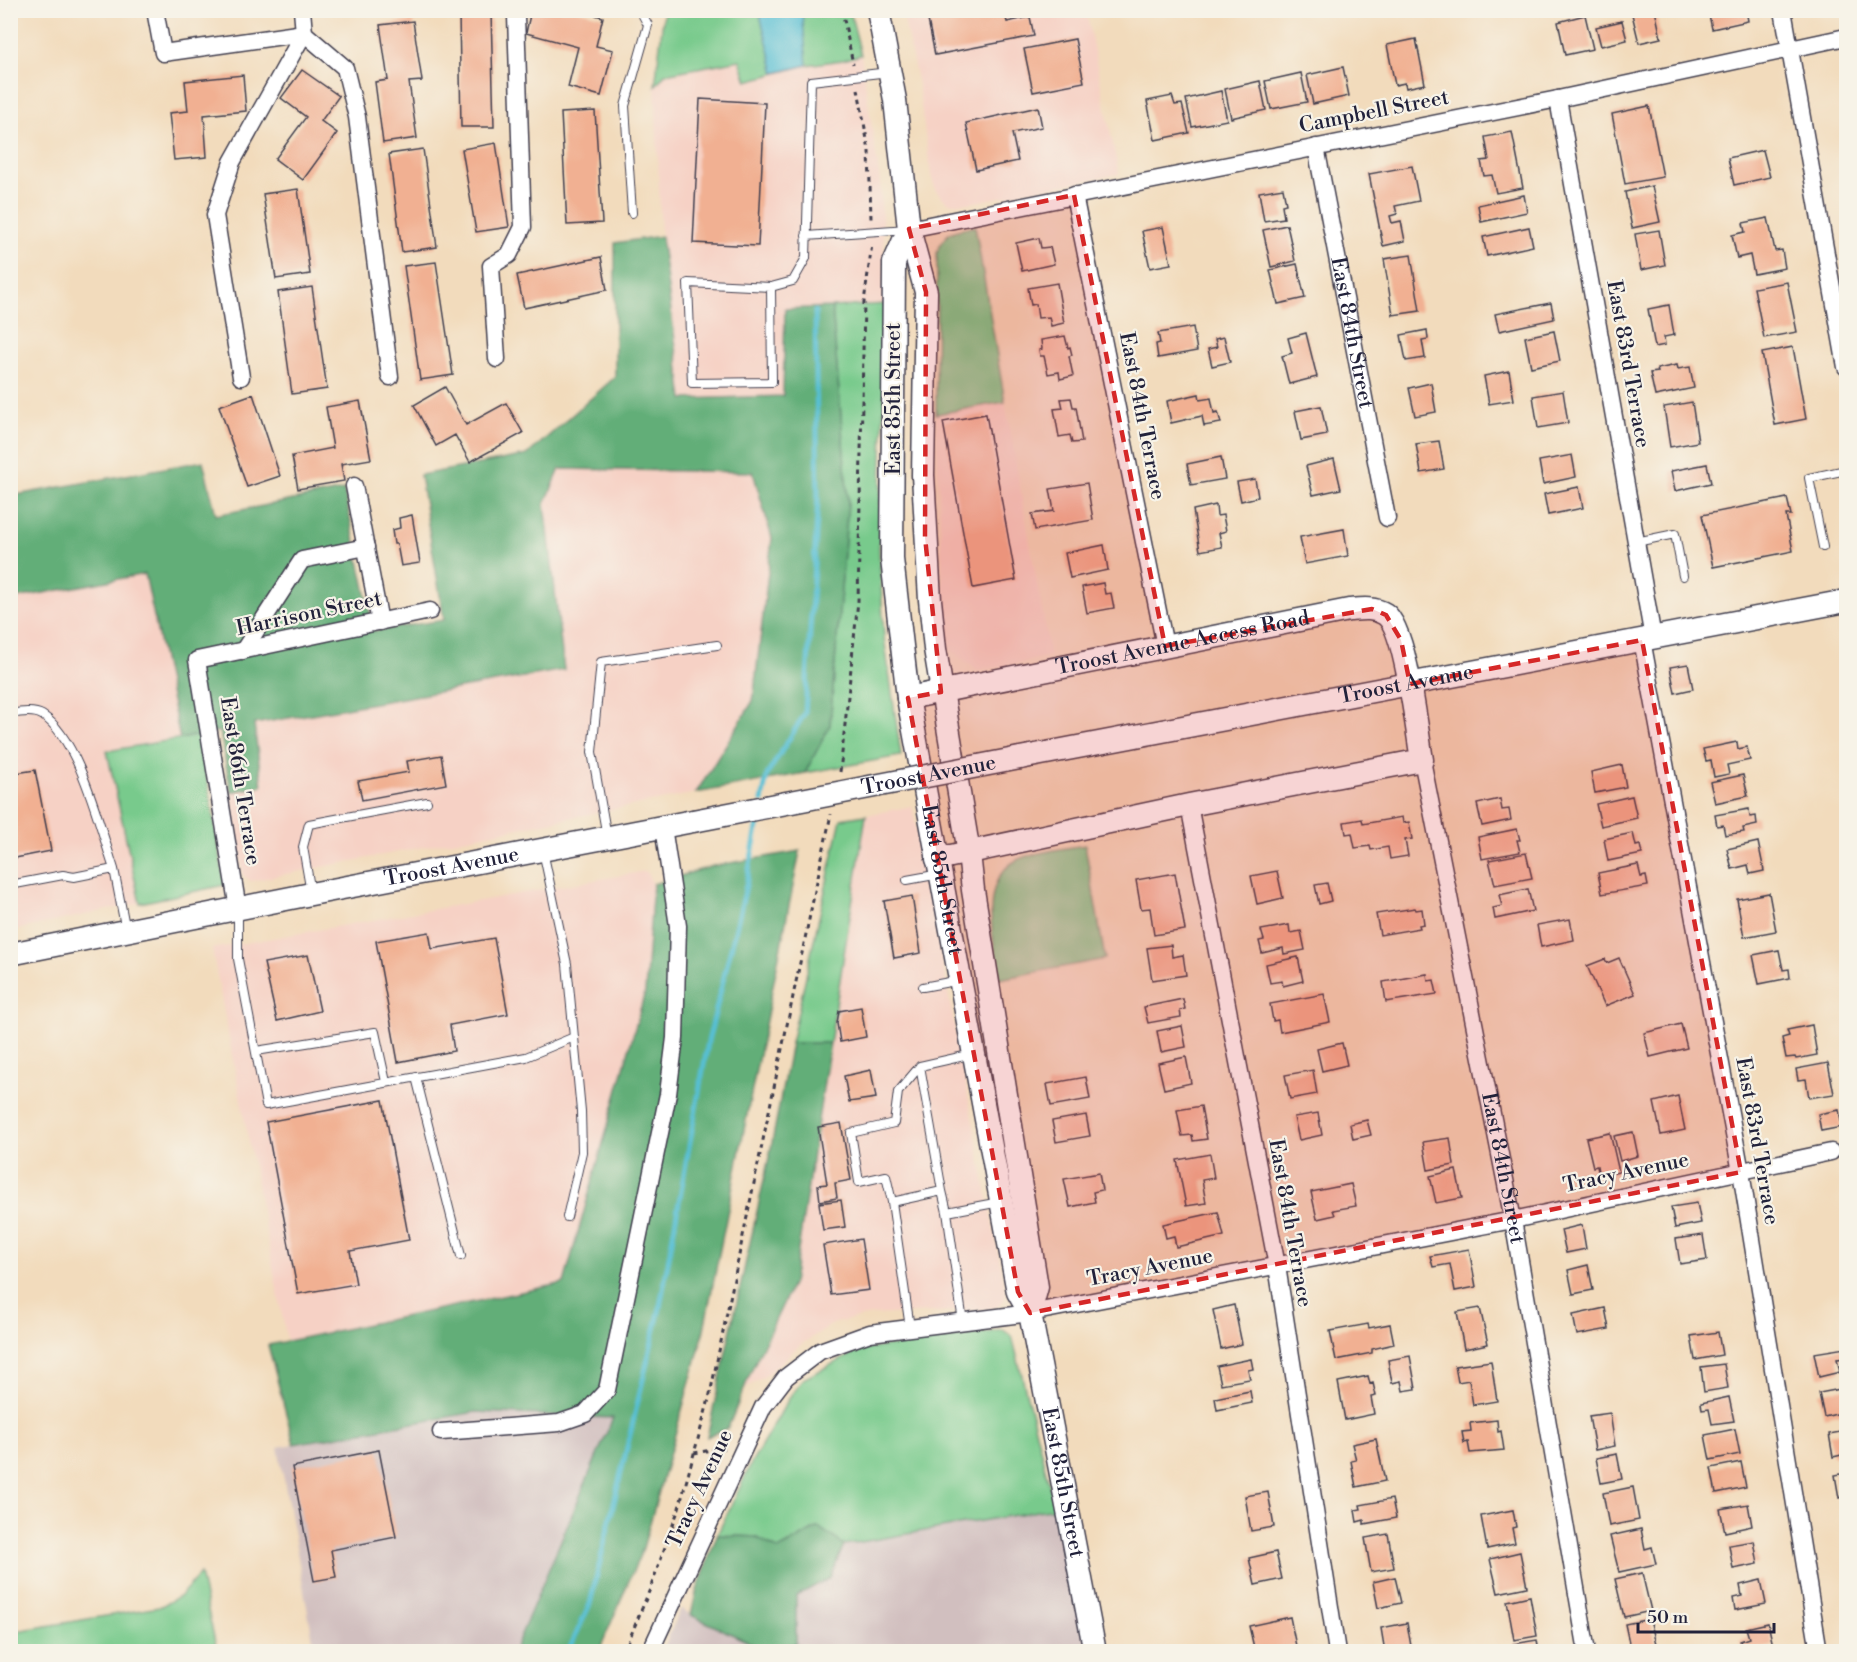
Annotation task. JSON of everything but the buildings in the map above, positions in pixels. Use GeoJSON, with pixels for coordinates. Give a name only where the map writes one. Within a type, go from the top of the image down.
{"type":"FeatureCollection","features":[{"type":"Feature","properties":{"kind":"main road","name":"East 85th Street"},"geometry":{"type":"LineString","coordinates":[[878,10],[894,100],[909,229],[926,292],[923,464],[925,537],[932,620],[941,692],[969,853],[1037,1287],[1030,1313]]}},
{"type":"Feature","properties":{"kind":"main road","name":"East 85th Street"},"geometry":{"type":"LineString","coordinates":[[909,229],[894,263],[892,559],[908,698],[1018,1292],[1030,1313],[1095,1652]]}},
{"type":"Feature","properties":{"kind":"main road","name":"Troost Avenue"},"geometry":{"type":"LineString","coordinates":[[10,954],[311,894],[1846,601]]}},
{"type":"Feature","properties":{"kind":"main road","name":"Troost Avenue Access Road"},"geometry":{"type":"LineString","coordinates":[[908,698],[1349,610],[1372,609],[1386,615],[1395,626],[1401,640],[1410,684]]}},
{"type":"Feature","properties":{"kind":"main road","name":"East 84th Street"},"geometry":{"type":"LineString","coordinates":[[1410,684],[1422,760]]}},
{"type":"Feature","properties":{"kind":"main road"},"geometry":{"type":"LineString","coordinates":[[939,867],[969,853],[1190,805],[1422,760]]}},
{"type":"Feature","properties":{"kind":"street"},"geometry":{"type":"LineString","coordinates":[[155,10],[163,53],[304,33],[345,68],[357,117],[390,377]]}},
{"type":"Feature","properties":{"kind":"street"},"geometry":{"type":"LineString","coordinates":[[241,377],[215,215],[232,162],[304,33],[302,10]]}},
{"type":"Feature","properties":{"kind":"street"},"geometry":{"type":"LineString","coordinates":[[497,359],[491,266],[509,255],[523,227],[516,16],[518,10]]}},
{"type":"Feature","properties":{"kind":"street"},"geometry":{"type":"LineString","coordinates":[[1783,10],[1846,367]]}},
{"type":"Feature","properties":{"kind":"street","name":"Campbell Street"},"geometry":{"type":"LineString","coordinates":[[909,229],[1558,99],[1846,37]]}},
{"type":"Feature","properties":{"kind":"street","name":"East 83rd Terrace"},"geometry":{"type":"LineString","coordinates":[[1558,99],[1636,542],[1648,639],[1741,1172],[1819,1652]]}},
{"type":"Feature","properties":{"kind":"street","name":"East 84th Street"},"geometry":{"type":"LineString","coordinates":[[1316,147],[1387,518]]}},
{"type":"Feature","properties":{"kind":"street","name":"East 84th Terrace"},"geometry":{"type":"LineString","coordinates":[[1074,195],[1165,646]]}},
{"type":"Feature","properties":{"kind":"street"},"geometry":{"type":"LineString","coordinates":[[354,486],[380,622]]}},
{"type":"Feature","properties":{"kind":"street"},"geometry":{"type":"LineString","coordinates":[[243,651],[302,560],[366,547]]}},
{"type":"Feature","properties":{"kind":"street","name":"Harrison Street"},"geometry":{"type":"LineString","coordinates":[[197,660],[430,611]]}},
{"type":"Feature","properties":{"kind":"street","name":"East 86th Terrace"},"geometry":{"type":"LineString","coordinates":[[197,660],[238,909]]}},
{"type":"Feature","properties":{"kind":"street","name":"East 84th Street"},"geometry":{"type":"LineString","coordinates":[[1422,760],[1513,1220],[1587,1652]]}},
{"type":"Feature","properties":{"kind":"street","name":"East 84th Terrace"},"geometry":{"type":"LineString","coordinates":[[1190,805],[1276,1266],[1337,1652]]}},
{"type":"Feature","properties":{"kind":"street"},"geometry":{"type":"LineString","coordinates":[[441,1432],[559,1423],[585,1414],[607,1390],[668,1094],[675,1038],[678,926],[663,827]]}},
{"type":"Feature","properties":{"kind":"street","name":"Tracy Avenue"},"geometry":{"type":"LineString","coordinates":[[650,1652],[763,1407],[786,1377],[820,1351],[870,1333],[1030,1313],[1513,1220],[1831,1152]]}},
{"type":"Feature","properties":{"kind":"lane"},"geometry":{"type":"LineString","coordinates":[[632,213],[625,106],[648,25],[640,10]]}},
{"type":"Feature","properties":{"kind":"lane"},"geometry":{"type":"LineString","coordinates":[[771,286],[772,382],[692,383],[688,283],[771,286],[793,280],[806,258],[811,81],[889,72]]}},
{"type":"Feature","properties":{"kind":"lane"},"geometry":{"type":"LineString","coordinates":[[807,236],[909,229]]}},
{"type":"Feature","properties":{"kind":"lane"},"geometry":{"type":"LineString","coordinates":[[1823,547],[1809,478],[1846,470]]}},
{"type":"Feature","properties":{"kind":"lane"},"geometry":{"type":"LineString","coordinates":[[1636,542],[1675,534],[1683,576]]}},
{"type":"Feature","properties":{"kind":"lane"},"geometry":{"type":"LineString","coordinates":[[607,838],[592,752],[601,662],[717,645]]}},
{"type":"Feature","properties":{"kind":"lane"},"geometry":{"type":"LineString","coordinates":[[10,714],[22,711],[40,714],[57,727],[63,737],[82,776],[114,869],[126,932]]}},
{"type":"Feature","properties":{"kind":"lane"},"geometry":{"type":"LineString","coordinates":[[311,894],[303,847],[309,824],[428,802]]}},
{"type":"Feature","properties":{"kind":"lane"},"geometry":{"type":"LineString","coordinates":[[543,851],[567,964],[581,1111],[582,1152],[567,1217]]}},
{"type":"Feature","properties":{"kind":"lane"},"geometry":{"type":"LineString","coordinates":[[907,880],[939,867]]}},
{"type":"Feature","properties":{"kind":"lane"},"geometry":{"type":"LineString","coordinates":[[10,885],[63,875],[74,877],[114,869]]}},
{"type":"Feature","properties":{"kind":"lane"},"geometry":{"type":"LineString","coordinates":[[238,909],[238,959],[266,1104],[526,1057],[574,1037]]}},
{"type":"Feature","properties":{"kind":"lane"},"geometry":{"type":"LineString","coordinates":[[922,987],[960,980]]}},
{"type":"Feature","properties":{"kind":"lane"},"geometry":{"type":"LineString","coordinates":[[256,1051],[375,1032],[386,1082]]}},
{"type":"Feature","properties":{"kind":"lane"},"geometry":{"type":"LineString","coordinates":[[910,1328],[886,1176],[859,1182],[851,1133],[894,1124],[898,1092],[920,1066],[974,1054]]}},
{"type":"Feature","properties":{"kind":"lane"},"geometry":{"type":"LineString","coordinates":[[920,1066],[963,1322]]}},
{"type":"Feature","properties":{"kind":"lane"},"geometry":{"type":"LineString","coordinates":[[416,1077],[461,1256]]}},
{"type":"Feature","properties":{"kind":"lane"},"geometry":{"type":"LineString","coordinates":[[891,1202],[942,1191]]}},
{"type":"Feature","properties":{"kind":"lane"},"geometry":{"type":"LineString","coordinates":[[946,1212],[1001,1202]]}},
{"type":"Feature","properties":{"kind":"path"},"geometry":{"type":"LineString","coordinates":[[838,783],[843,759],[858,601],[864,302],[872,246],[869,151],[842,10]]}},
{"type":"Feature","properties":{"kind":"path"},"geometry":{"type":"LineString","coordinates":[[624,1652],[650,1589],[679,1508],[709,1399],[833,806]]}},
{"type":"Feature","properties":{"kind":"path"},"geometry":{"type":"LineString","coordinates":[[694,1453],[746,1444]]}},
{"type":"Feature","properties":{"kind":"highlighted area"},"geometry":{"type":"Polygon","coordinates":[[[1074,195],[1165,646],[1372,609],[1386,615],[1401,640],[1410,684],[1642,640],[1741,1172],[1030,1313],[1018,1292],[908,698],[941,692],[925,537],[926,292],[909,229],[1074,195]]]}},
{"type":"Feature","properties":{"kind":"shaded area"},"geometry":{"type":"Polygon","coordinates":[[[902,11],[1086,11],[1119,174],[970,203],[948,203],[936,191],[931,175],[918,84],[902,11]]]}},
{"type":"Feature","properties":{"kind":"shaded area"},"geometry":{"type":"Polygon","coordinates":[[[861,55],[880,182],[887,304],[785,309],[783,396],[683,399],[661,236],[655,86],[665,74],[740,60],[747,80],[861,55]]]}},
{"type":"Feature","properties":{"kind":"shaded area"},"geometry":{"type":"Polygon","coordinates":[[[1005,402],[1050,656],[977,670],[949,648],[944,618],[936,414],[1005,402]]]}},
{"type":"Feature","properties":{"kind":"shaded area"},"geometry":{"type":"Polygon","coordinates":[[[559,469],[753,472],[772,538],[753,701],[696,793],[251,881],[243,875],[231,792],[262,785],[254,724],[564,670],[545,504],[559,469]]]}},
{"type":"Feature","properties":{"kind":"shaded area"},"geometry":{"type":"Polygon","coordinates":[[[145,574],[180,739],[107,752],[140,903],[11,931],[11,599],[145,574]]]}},
{"type":"Feature","properties":{"kind":"shaded area"},"geometry":{"type":"Polygon","coordinates":[[[912,806],[1006,1293],[1002,1303],[994,1309],[871,1315],[834,1323],[800,1345],[768,1374],[744,1389],[793,1283],[866,815],[912,806]]]}},
{"type":"Feature","properties":{"kind":"shaded area"},"geometry":{"type":"Polygon","coordinates":[[[646,871],[653,884],[645,992],[564,1283],[287,1341],[212,949],[646,871]]]}},
{"type":"Feature","properties":{"kind":"shaded area"},"geometry":{"type":"Polygon","coordinates":[[[476,1412],[613,1418],[514,1651],[315,1651],[278,1447],[476,1412]]]}},
{"type":"Feature","properties":{"kind":"shaded area"},"geometry":{"type":"Polygon","coordinates":[[[1055,1508],[1081,1609],[1089,1652],[662,1652],[681,1608],[691,1615],[796,1596],[829,1578],[844,1545],[1055,1508]]]}},
{"type":"Feature","properties":{"kind":"green space"},"geometry":{"type":"Polygon","coordinates":[[[664,11],[850,11],[861,55],[807,65],[747,81],[740,60],[665,74],[655,86],[664,11]]]}},
{"type":"Feature","properties":{"kind":"green space"},"geometry":{"type":"Polygon","coordinates":[[[975,226],[1005,402],[936,414],[937,253],[943,240],[951,233],[975,226]]]}},
{"type":"Feature","properties":{"kind":"green space"},"geometry":{"type":"Polygon","coordinates":[[[661,236],[683,399],[783,396],[785,309],[832,307],[848,502],[830,725],[805,773],[696,793],[753,701],[772,538],[753,472],[560,469],[545,504],[564,670],[254,724],[262,786],[231,792],[220,731],[180,739],[145,574],[11,599],[11,496],[203,461],[216,515],[344,490],[374,631],[444,620],[420,475],[527,455],[615,377],[615,243],[661,236]]]}},
{"type":"Feature","properties":{"kind":"green space"},"geometry":{"type":"Polygon","coordinates":[[[887,304],[879,549],[884,637],[901,756],[805,773],[830,725],[848,502],[832,307],[887,304]]]}},
{"type":"Feature","properties":{"kind":"green space"},"geometry":{"type":"Polygon","coordinates":[[[200,735],[225,885],[140,903],[107,751],[200,735]]]}},
{"type":"Feature","properties":{"kind":"green space"},"geometry":{"type":"Polygon","coordinates":[[[866,815],[830,1043],[791,1043],[841,819],[866,815]]]}},
{"type":"Feature","properties":{"kind":"green space"},"geometry":{"type":"Polygon","coordinates":[[[1085,845],[1105,959],[999,979],[991,914],[996,883],[1004,870],[1023,857],[1085,845]]]}},
{"type":"Feature","properties":{"kind":"green space"},"geometry":{"type":"Polygon","coordinates":[[[800,851],[702,1339],[643,1548],[599,1651],[514,1651],[613,1418],[476,1412],[294,1444],[268,1345],[564,1283],[645,992],[653,884],[713,866],[800,851]]]}},
{"type":"Feature","properties":{"kind":"green space"},"geometry":{"type":"Polygon","coordinates":[[[791,1043],[830,1043],[793,1283],[753,1367],[728,1428],[707,1437],[771,1148],[791,1043]]]}},
{"type":"Feature","properties":{"kind":"green space"},"geometry":{"type":"Polygon","coordinates":[[[1003,1330],[1012,1336],[1055,1508],[844,1545],[818,1527],[779,1550],[756,1537],[717,1535],[752,1462],[791,1395],[803,1379],[860,1350],[1003,1330]]]}},
{"type":"Feature","properties":{"kind":"green space"},"geometry":{"type":"Polygon","coordinates":[[[818,1527],[844,1545],[830,1578],[796,1596],[796,1644],[761,1648],[691,1615],[696,1593],[717,1535],[756,1537],[779,1550],[818,1527]]]}},
{"type":"Feature","properties":{"kind":"green space"},"geometry":{"type":"Polygon","coordinates":[[[200,1574],[217,1651],[11,1651],[11,1632],[159,1607],[179,1597],[200,1574]]]}},
{"type":"Feature","properties":{"kind":"water"},"geometry":{"type":"Polygon","coordinates":[[[759,11],[802,11],[807,65],[775,73],[759,11]]]}},
{"type":"Feature","properties":{"kind":"waterway"},"geometry":{"type":"LineString","coordinates":[[762,801],[767,775],[805,713],[818,499],[815,311]]}},
{"type":"Feature","properties":{"kind":"waterway"},"geometry":{"type":"LineString","coordinates":[[568,1652],[590,1604],[659,1312],[708,1042],[744,895],[760,813]]}}]}
